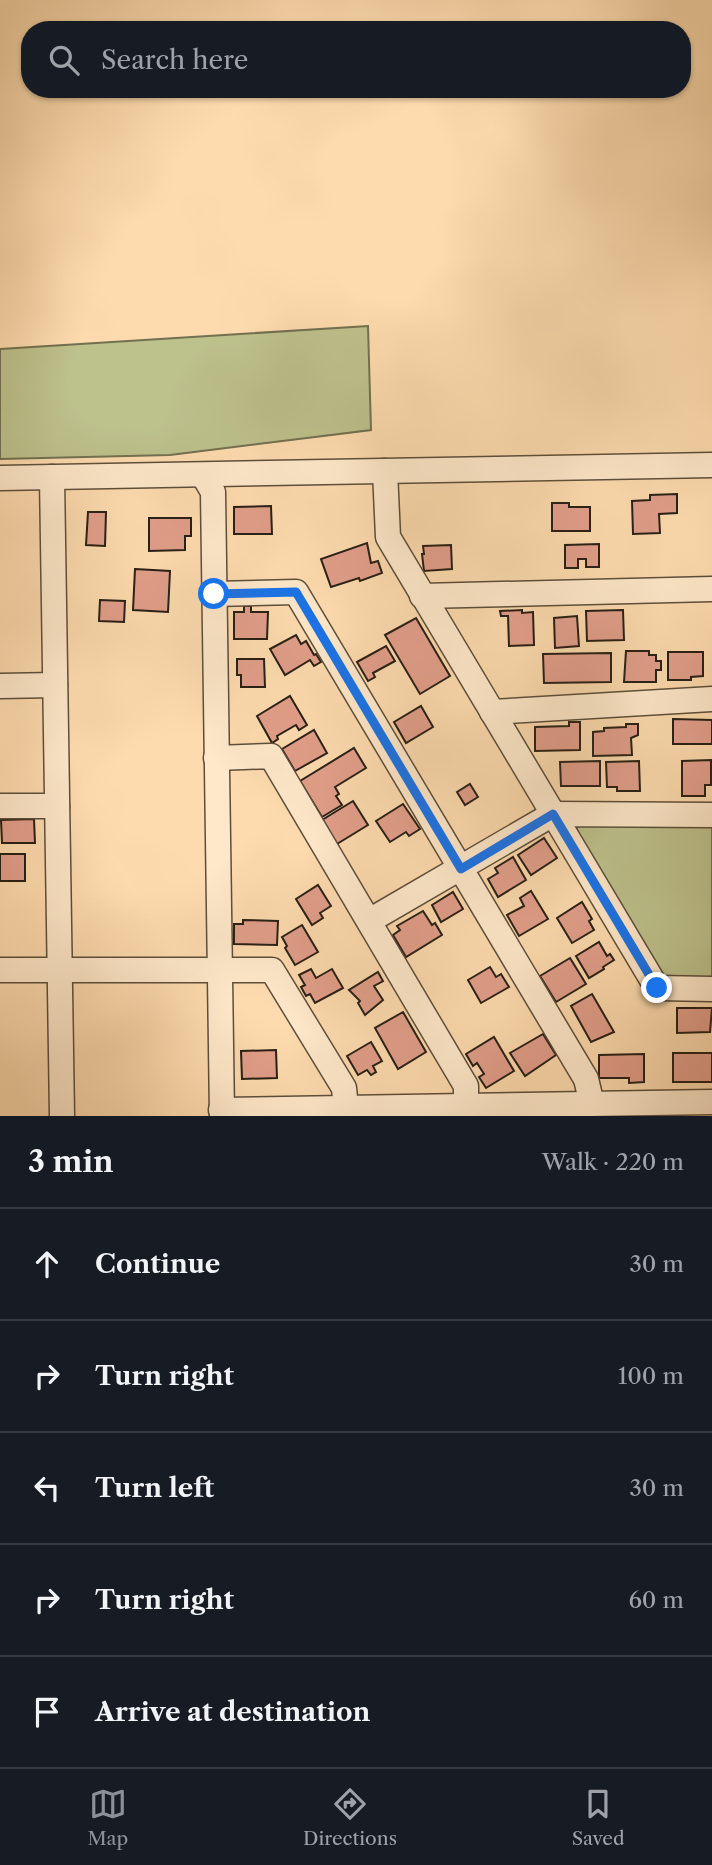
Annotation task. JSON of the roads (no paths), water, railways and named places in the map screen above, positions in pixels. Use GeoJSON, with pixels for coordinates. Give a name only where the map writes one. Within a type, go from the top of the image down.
{"type":"FeatureCollection","features":[{"type":"Feature","properties":{"kind":"street"},"geometry":{"type":"LineString","coordinates":[[0,478],[712,465]]}},
{"type":"Feature","properties":{"kind":"street"},"geometry":{"type":"LineString","coordinates":[[385,471],[388,537],[657,988],[712,989]]}},
{"type":"Feature","properties":{"kind":"street"},"geometry":{"type":"LineString","coordinates":[[203,475],[213,492],[221,1113],[346,1108],[477,1109],[712,1102]]}},
{"type":"Feature","properties":{"kind":"street"},"geometry":{"type":"LineString","coordinates":[[52,477],[62,1116]]}},
{"type":"Feature","properties":{"kind":"street"},"geometry":{"type":"LineString","coordinates":[[422,596],[712,589]]}},
{"type":"Feature","properties":{"kind":"street"},"geometry":{"type":"LineString","coordinates":[[214,594],[296,592],[586,1079],[592,1104]]}},
{"type":"Feature","properties":{"kind":"street"},"geometry":{"type":"LineString","coordinates":[[0,686],[55,685]]}},
{"type":"Feature","properties":{"kind":"street"},"geometry":{"type":"LineString","coordinates":[[492,712],[712,699]]}},
{"type":"Feature","properties":{"kind":"street"},"geometry":{"type":"LineString","coordinates":[[216,758],[271,756],[477,1109]]}},
{"type":"Feature","properties":{"kind":"street"},"geometry":{"type":"LineString","coordinates":[[0,806],[57,806]]}},
{"type":"Feature","properties":{"kind":"street"},"geometry":{"type":"LineString","coordinates":[[369,922],[553,814],[712,815]]}},
{"type":"Feature","properties":{"kind":"street"},"geometry":{"type":"LineString","coordinates":[[0,970],[272,970],[344,1088],[346,1108]]}}]}
